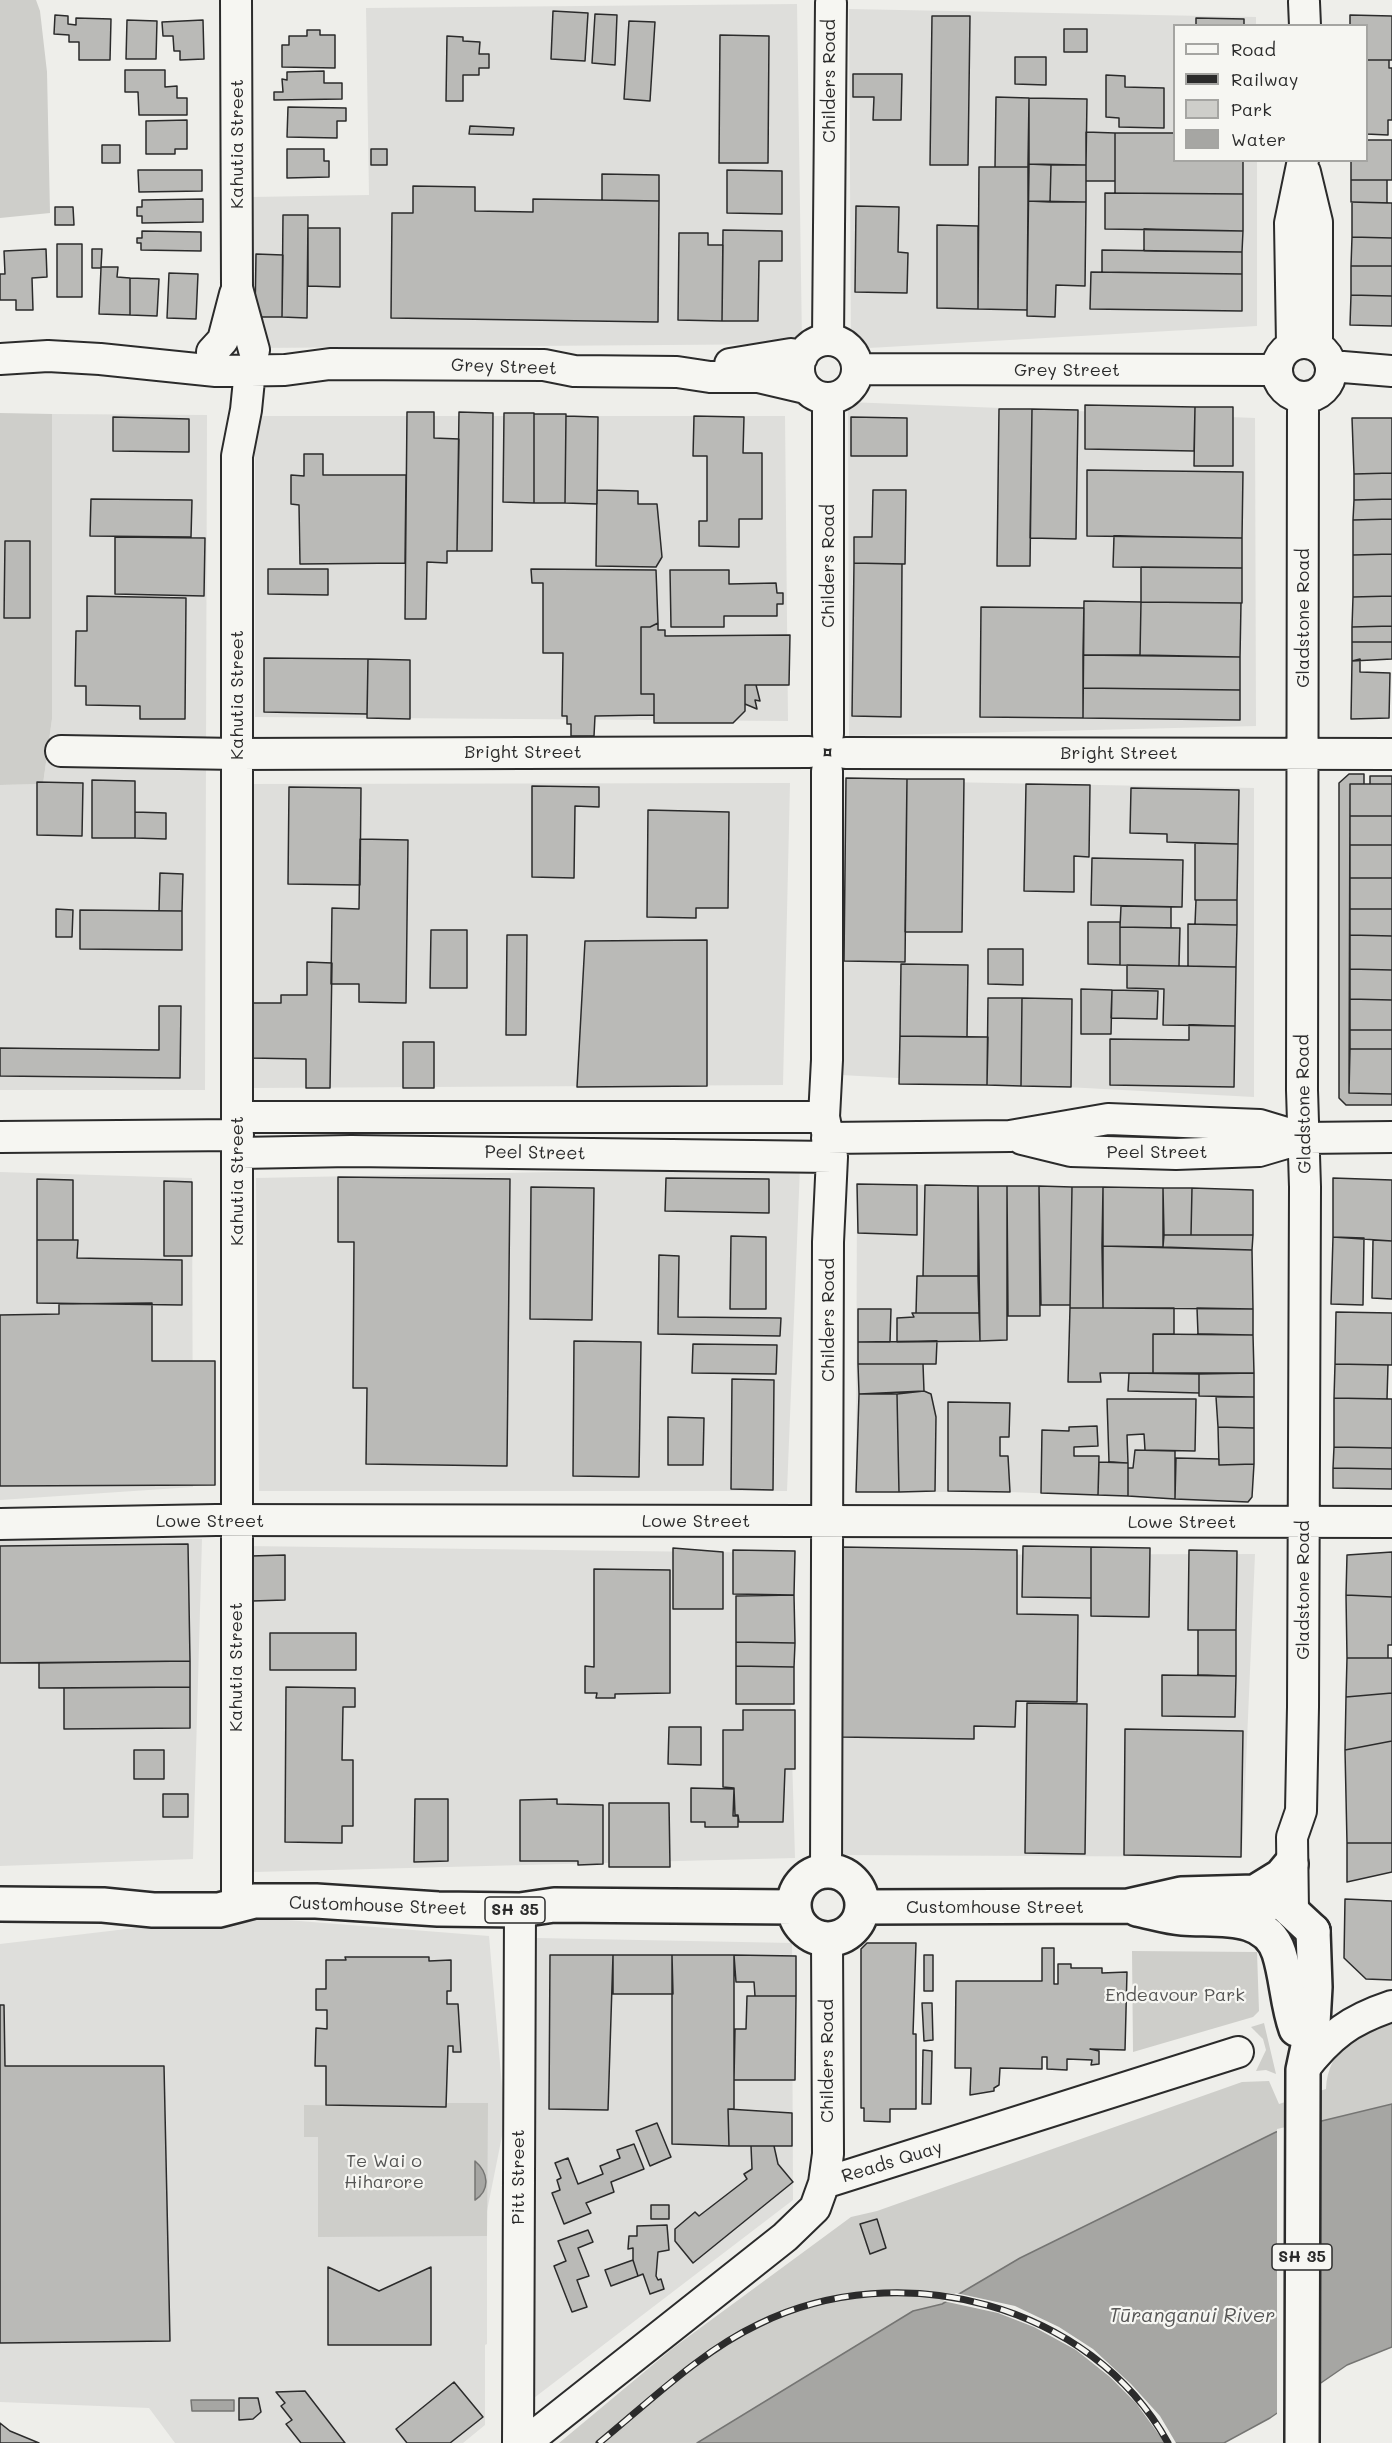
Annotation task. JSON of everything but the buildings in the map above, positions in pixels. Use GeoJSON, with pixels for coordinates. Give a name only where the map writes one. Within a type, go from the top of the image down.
{"type":"FeatureCollection","features":[{"type":"Feature","properties":{"kind":"main road"},"geometry":{"type":"LineString","coordinates":[[1255,1892],[1281,1876],[1291,1864]]}},
{"type":"Feature","properties":{"kind":"main road"},"geometry":{"type":"LineString","coordinates":[[826,1871],[835,1872],[852,1881],[858,1889],[862,1907],[860,1916],[851,1930],[844,1936],[827,1940],[817,1938],[800,1926],[793,1907],[794,1898],[802,1882],[817,1873],[826,1871]]}},
{"type":"Feature","properties":{"kind":"main road","name":"Customhouse Street"},"geometry":{"type":"LineString","coordinates":[[862,1907],[1128,1906],[1181,1894],[1255,1892],[1285,1905],[1303,1921]]}},
{"type":"Feature","properties":{"kind":"main road","name":"Customhouse Street"},"geometry":{"type":"LineString","coordinates":[[0,1905],[103,1905],[153,1910],[219,1910],[254,1901],[520,1910],[554,1905],[793,1907]]}},
{"type":"Feature","properties":{"kind":"main road","name":"Customhouse Street"},"geometry":{"type":"LineString","coordinates":[[1128,1906],[1181,1918],[1244,1922],[1264,1931],[1279,1954],[1301,2062]]}},
{"type":"Feature","properties":{"kind":"main road","name":"Gladstone Road"},"geometry":{"type":"LineString","coordinates":[[1301,2062],[1313,2023],[1315,1987],[1303,1921]]}},
{"type":"Feature","properties":{"kind":"main road","name":"Gladstone Road"},"geometry":{"type":"LineString","coordinates":[[1301,2062],[1303,1921]]}},
{"type":"Feature","properties":{"kind":"main road","name":"SH 35"},"geometry":{"type":"LineString","coordinates":[[1301,2062],[1302,2432]]}},
{"type":"Feature","properties":{"kind":"street","name":"Kahutia Street"},"geometry":{"type":"LineString","coordinates":[[236,0],[237,288],[252,360],[237,456],[237,1906]]}},
{"type":"Feature","properties":{"kind":"street","name":"Childers Road"},"geometry":{"type":"LineString","coordinates":[[828,339],[830,1]]}},
{"type":"Feature","properties":{"kind":"street"},"geometry":{"type":"LineString","coordinates":[[1303,164],[1290,222],[1304,357],[1330,379],[1325,388],[1312,396],[1303,398],[1287,392],[1277,378],[1304,357]]}},
{"type":"Feature","properties":{"kind":"street","name":"Kahutia Street"},"geometry":{"type":"LineString","coordinates":[[237,288],[230,305],[223,340],[214,361],[231,398],[230,423],[237,456]]}},
{"type":"Feature","properties":{"kind":"street"},"geometry":{"type":"LineString","coordinates":[[828,339],[837,340],[849,348],[857,369],[852,385],[839,396],[817,393],[800,374],[802,357],[812,345],[828,339]]}},
{"type":"Feature","properties":{"kind":"street","name":"Grey Street"},"geometry":{"type":"LineString","coordinates":[[677,372],[791,354],[802,357]]}},
{"type":"Feature","properties":{"kind":"street","name":"Grey Street"},"geometry":{"type":"LineString","coordinates":[[0,359],[48,356],[164,364],[252,360],[330,364],[544,365],[574,371],[677,372],[710,377],[758,377],[817,393]]}},
{"type":"Feature","properties":{"kind":"street","name":"Grey Street"},"geometry":{"type":"LineString","coordinates":[[857,369],[1304,357],[1392,370]]}},
{"type":"Feature","properties":{"kind":"street","name":"Childers Road"},"geometry":{"type":"LineString","coordinates":[[817,393],[828,753],[826,1871]]}},
{"type":"Feature","properties":{"kind":"street","name":"Gladstone Road"},"geometry":{"type":"LineString","coordinates":[[1303,398],[1301,1811],[1292,1837],[1291,1864],[1303,1921]]}},
{"type":"Feature","properties":{"kind":"street","name":"Bright Street"},"geometry":{"type":"LineString","coordinates":[[61,751],[1392,754]]}},
{"type":"Feature","properties":{"kind":"street","name":"Peel Street"},"geometry":{"type":"LineString","coordinates":[[238,1135],[351,1151],[827,1137]]}},
{"type":"Feature","properties":{"kind":"street","name":"Peel Street"},"geometry":{"type":"LineString","coordinates":[[0,1137],[1010,1136],[1071,1151],[1176,1154],[1259,1150],[1303,1138],[1392,1137]]}},
{"type":"Feature","properties":{"kind":"street","name":"Lowe Street"},"geometry":{"type":"LineString","coordinates":[[0,1524],[237,1520],[1392,1522]]}},
{"type":"Feature","properties":{"kind":"street","name":"Gladstone Road"},"geometry":{"type":"LineString","coordinates":[[1301,1811],[1312,1836],[1303,1921]]}},
{"type":"Feature","properties":{"kind":"street","name":"Pitt Street"},"geometry":{"type":"LineString","coordinates":[[518,2443],[520,1910]]}},
{"type":"Feature","properties":{"kind":"street","name":"Childers Road"},"geometry":{"type":"LineString","coordinates":[[824,2182],[828,2154],[827,1940]]}},
{"type":"Feature","properties":{"kind":"street"},"geometry":{"type":"LineString","coordinates":[[1315,1987],[1322,1996],[1341,2010],[1380,2010]]}},
{"type":"Feature","properties":{"kind":"street"},"geometry":{"type":"LineString","coordinates":[[1301,2062],[1340,2030],[1380,2010]]}},
{"type":"Feature","properties":{"kind":"street","name":"Reads Quay"},"geometry":{"type":"LineString","coordinates":[[525,2443],[785,2237],[815,2208],[824,2182],[1238,2052]]}},
{"type":"Feature","properties":{"kind":"shaded area"},"geometry":{"type":"Polygon","coordinates":[[[797,4],[802,344],[255,348],[252,197],[369,195],[366,8],[797,4]]]}},
{"type":"Feature","properties":{"kind":"shaded area"},"geometry":{"type":"Polygon","coordinates":[[[849,9],[1256,17],[1256,24],[1173,24],[1173,162],[1257,162],[1257,326],[851,349],[849,9]]]}},
{"type":"Feature","properties":{"kind":"shaded area"},"geometry":{"type":"Polygon","coordinates":[[[848,402],[1255,418],[1256,726],[849,736],[848,402]]]}},
{"type":"Feature","properties":{"kind":"shaded area"},"geometry":{"type":"Polygon","coordinates":[[[52,414],[207,415],[205,1090],[0,1090],[0,785],[43,784],[52,719],[52,414]]]}},
{"type":"Feature","properties":{"kind":"shaded area"},"geometry":{"type":"Polygon","coordinates":[[[255,416],[785,416],[788,721],[255,717],[255,416]]]}},
{"type":"Feature","properties":{"kind":"shaded area"},"geometry":{"type":"Polygon","coordinates":[[[842,780],[1254,788],[1254,1097],[841,1075],[842,780]]]}},
{"type":"Feature","properties":{"kind":"shaded area"},"geometry":{"type":"Polygon","coordinates":[[[790,783],[783,1085],[253,1088],[252,784],[790,783]]]}},
{"type":"Feature","properties":{"kind":"shaded area"},"geometry":{"type":"Polygon","coordinates":[[[800,1167],[787,1491],[259,1491],[256,1178],[800,1167]]]}},
{"type":"Feature","properties":{"kind":"shaded area"},"geometry":{"type":"Polygon","coordinates":[[[0,1172],[192,1178],[193,1487],[0,1500],[0,1172]]]}},
{"type":"Feature","properties":{"kind":"shaded area"},"geometry":{"type":"Polygon","coordinates":[[[857,1184],[1253,1190],[1252,1497],[1248,1502],[1010,1492],[856,1492],[857,1184]]]}},
{"type":"Feature","properties":{"kind":"shaded area"},"geometry":{"type":"Polygon","coordinates":[[[0,1537],[202,1539],[193,1859],[0,1866],[0,1537]]]}},
{"type":"Feature","properties":{"kind":"shaded area"},"geometry":{"type":"Polygon","coordinates":[[[246,1546],[786,1553],[795,1858],[254,1872],[246,1546]]]}},
{"type":"Feature","properties":{"kind":"shaded area"},"geometry":{"type":"Polygon","coordinates":[[[1255,1554],[1242,1857],[840,1855],[841,1555],[1255,1554]]]}},
{"type":"Feature","properties":{"kind":"shaded area"},"geometry":{"type":"Polygon","coordinates":[[[236,1916],[489,1936],[505,2121],[484,2226],[484,2236],[487,2236],[485,2425],[463,2443],[175,2443],[149,2408],[0,2402],[0,1944],[236,1916]]]}},
{"type":"Feature","properties":{"kind":"shaded area"},"geometry":{"type":"Polygon","coordinates":[[[537,1938],[792,1943],[793,2200],[530,2401],[537,1938]]]}},
{"type":"Feature","properties":{"kind":"green space"},"geometry":{"type":"Polygon","coordinates":[[[0,0],[36,0],[40,11],[47,72],[50,213],[0,218],[0,0]]]}},
{"type":"Feature","properties":{"kind":"green space"},"geometry":{"type":"Polygon","coordinates":[[[0,413],[52,414],[52,719],[43,784],[0,785],[0,413]]]}},
{"type":"Feature","properties":{"kind":"green space","name":"Endeavour Park"},"geometry":{"type":"Polygon","coordinates":[[[1132,1951],[1257,1952],[1259,2011],[1253,2017],[1133,2052],[1132,1951]]]}},
{"type":"Feature","properties":{"kind":"green space"},"geometry":{"type":"Polygon","coordinates":[[[1264,2023],[1276,2074],[1266,2070],[1256,2071],[1266,2050],[1263,2039],[1251,2027],[1264,2023]]]}},
{"type":"Feature","properties":{"kind":"green space"},"geometry":{"type":"Polygon","coordinates":[[[1392,2024],[1392,2104],[1276,2132],[1020,2258],[942,2304],[913,2311],[697,2443],[559,2443],[673,2348],[851,2217],[877,2211],[1242,2082],[1269,2081],[1279,2104],[1326,2089],[1332,2063],[1347,2045],[1368,2033],[1392,2024]]]}},
{"type":"Feature","properties":{"kind":"green space","name":"Te Wai o Hiharore"},"geometry":{"type":"Polygon","coordinates":[[[446,2103],[488,2103],[487,2236],[318,2237],[318,2137],[304,2137],[304,2105],[446,2107],[446,2103]]]}},
{"type":"Feature","properties":{"kind":"water","name":"Tūranganui River"},"geometry":{"type":"Polygon","coordinates":[[[1392,2104],[1392,2347],[1347,2365],[1270,2418],[1224,2443],[697,2443],[913,2311],[942,2304],[1020,2258],[1276,2132],[1392,2104]]]}},
{"type":"Feature","properties":{"kind":"water"},"geometry":{"type":"Polygon","coordinates":[[[475,2161],[483,2170],[486,2181],[484,2191],[475,2200],[475,2161]]]}},
{"type":"Feature","properties":{"kind":"water"},"geometry":{"type":"Polygon","coordinates":[[[191,2400],[234,2400],[234,2411],[192,2411],[191,2400]]]}},
{"type":"Feature","properties":{"kind":"pier"},"geometry":{"type":"Polygon","coordinates":[[[1321,2119],[1321,2386],[1277,2417],[1277,2129],[1321,2119]]]}},
{"type":"Feature","properties":{"kind":"pier"},"geometry":{"type":"Polygon","coordinates":[[[956,2293],[1015,2306],[1059,2327],[1093,2349],[1131,2384],[1160,2416],[1176,2443],[1165,2443],[1136,2403],[1110,2377],[1076,2350],[1034,2327],[998,2313],[943,2301],[956,2293]]]}},
{"type":"Feature","properties":{"kind":"railway"},"geometry":{"type":"LineString","coordinates":[[599,2443],[696,2363],[737,2335],[759,2324],[814,2304],[871,2294],[930,2294],[987,2305],[1042,2326],[1091,2356],[1134,2395],[1168,2443]]}}]}
